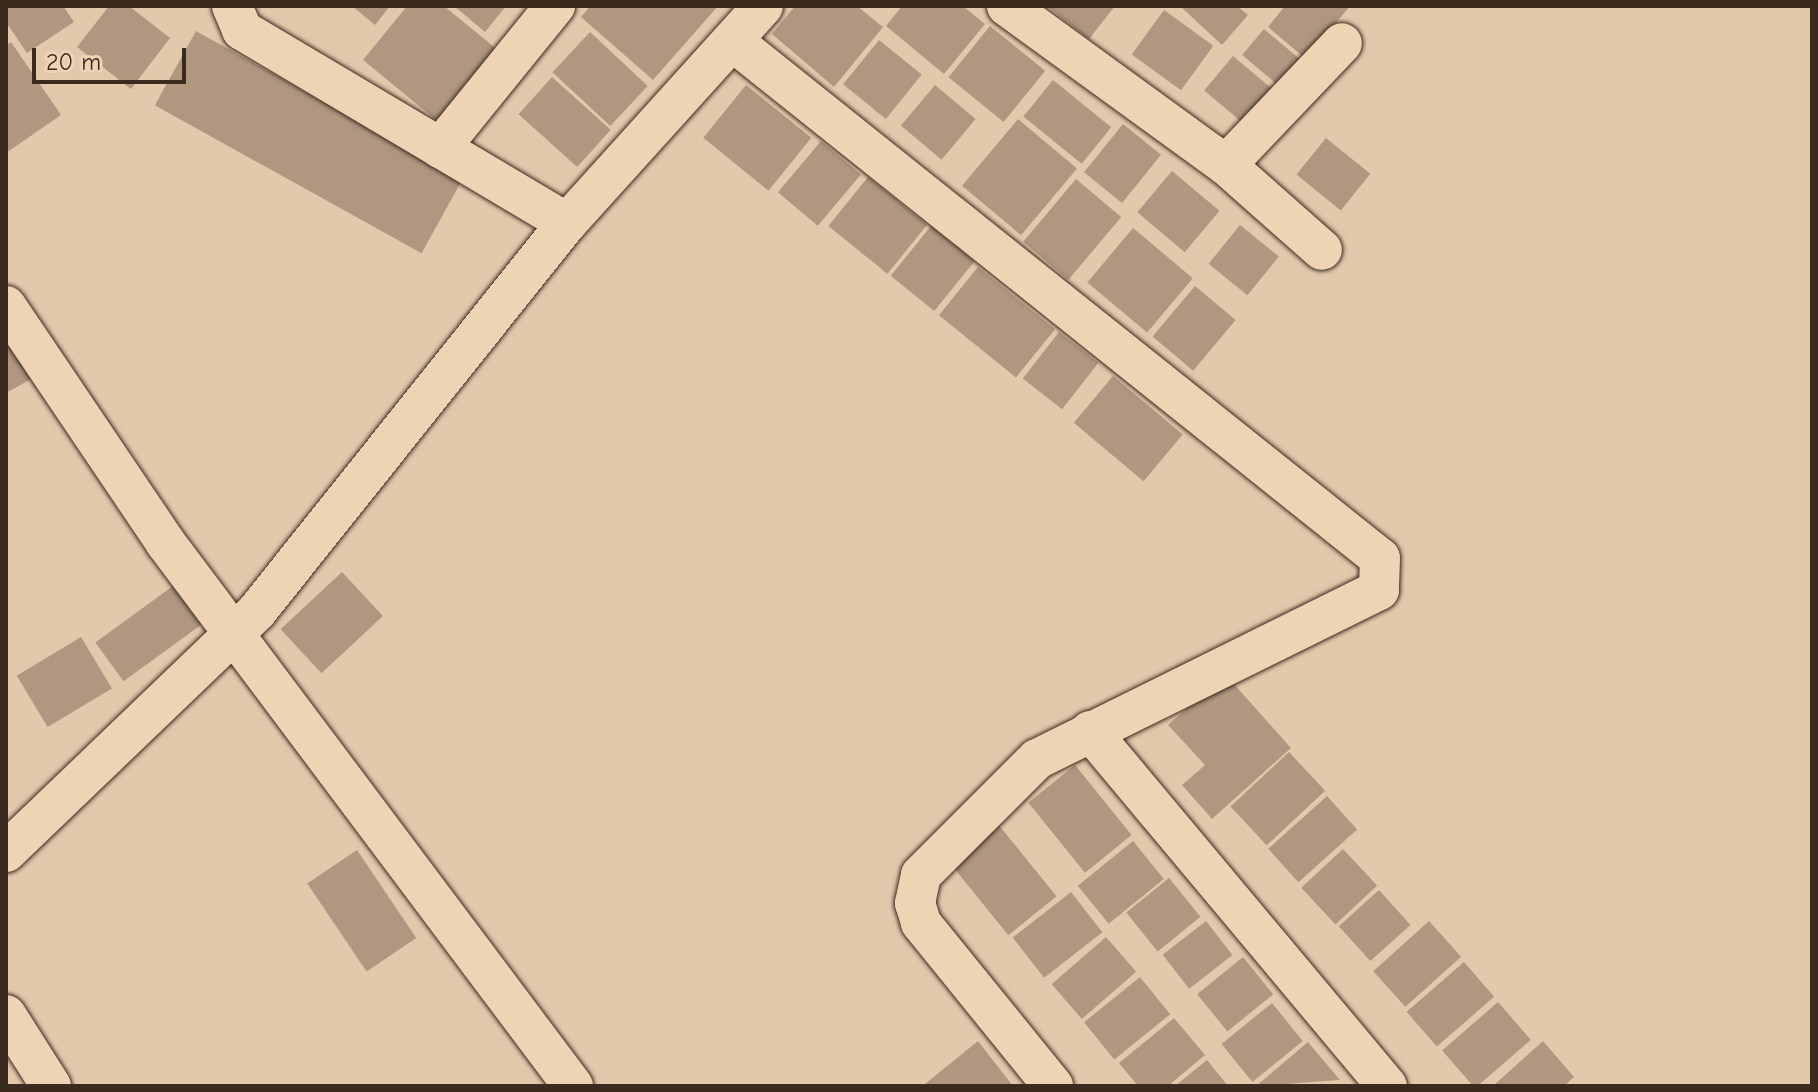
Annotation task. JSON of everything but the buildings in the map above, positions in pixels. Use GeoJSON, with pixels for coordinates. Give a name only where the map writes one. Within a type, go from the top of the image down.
{"type":"FeatureCollection","features":[{"type":"Feature","properties":{"kind":"street"},"geometry":{"type":"LineString","coordinates":[[232,6],[242,30],[567,223]]}},
{"type":"Feature","properties":{"kind":"street"},"geometry":{"type":"LineString","coordinates":[[440,148],[555,6]]}},
{"type":"Feature","properties":{"kind":"street"},"geometry":{"type":"LineString","coordinates":[[6,852],[235,630],[567,223],[735,43],[763,6]]}},
{"type":"Feature","properties":{"kind":"street"},"geometry":{"type":"LineString","coordinates":[[1007,6],[1226,165],[1322,250]]}},
{"type":"Feature","properties":{"kind":"street"},"geometry":{"type":"LineString","coordinates":[[735,43],[1380,558],[1379,590],[1037,759],[915,890],[921,923],[1053,1086]]}},
{"type":"Feature","properties":{"kind":"street"},"geometry":{"type":"LineString","coordinates":[[1226,165],[1342,43]]}},
{"type":"Feature","properties":{"kind":"street"},"geometry":{"type":"LineString","coordinates":[[6,306],[71,410],[573,1086]]}},
{"type":"Feature","properties":{"kind":"street"},"geometry":{"type":"LineString","coordinates":[[1090,731],[1387,1086]]}},
{"type":"Feature","properties":{"kind":"street"},"geometry":{"type":"LineString","coordinates":[[6,1015],[51,1086]]}}]}
